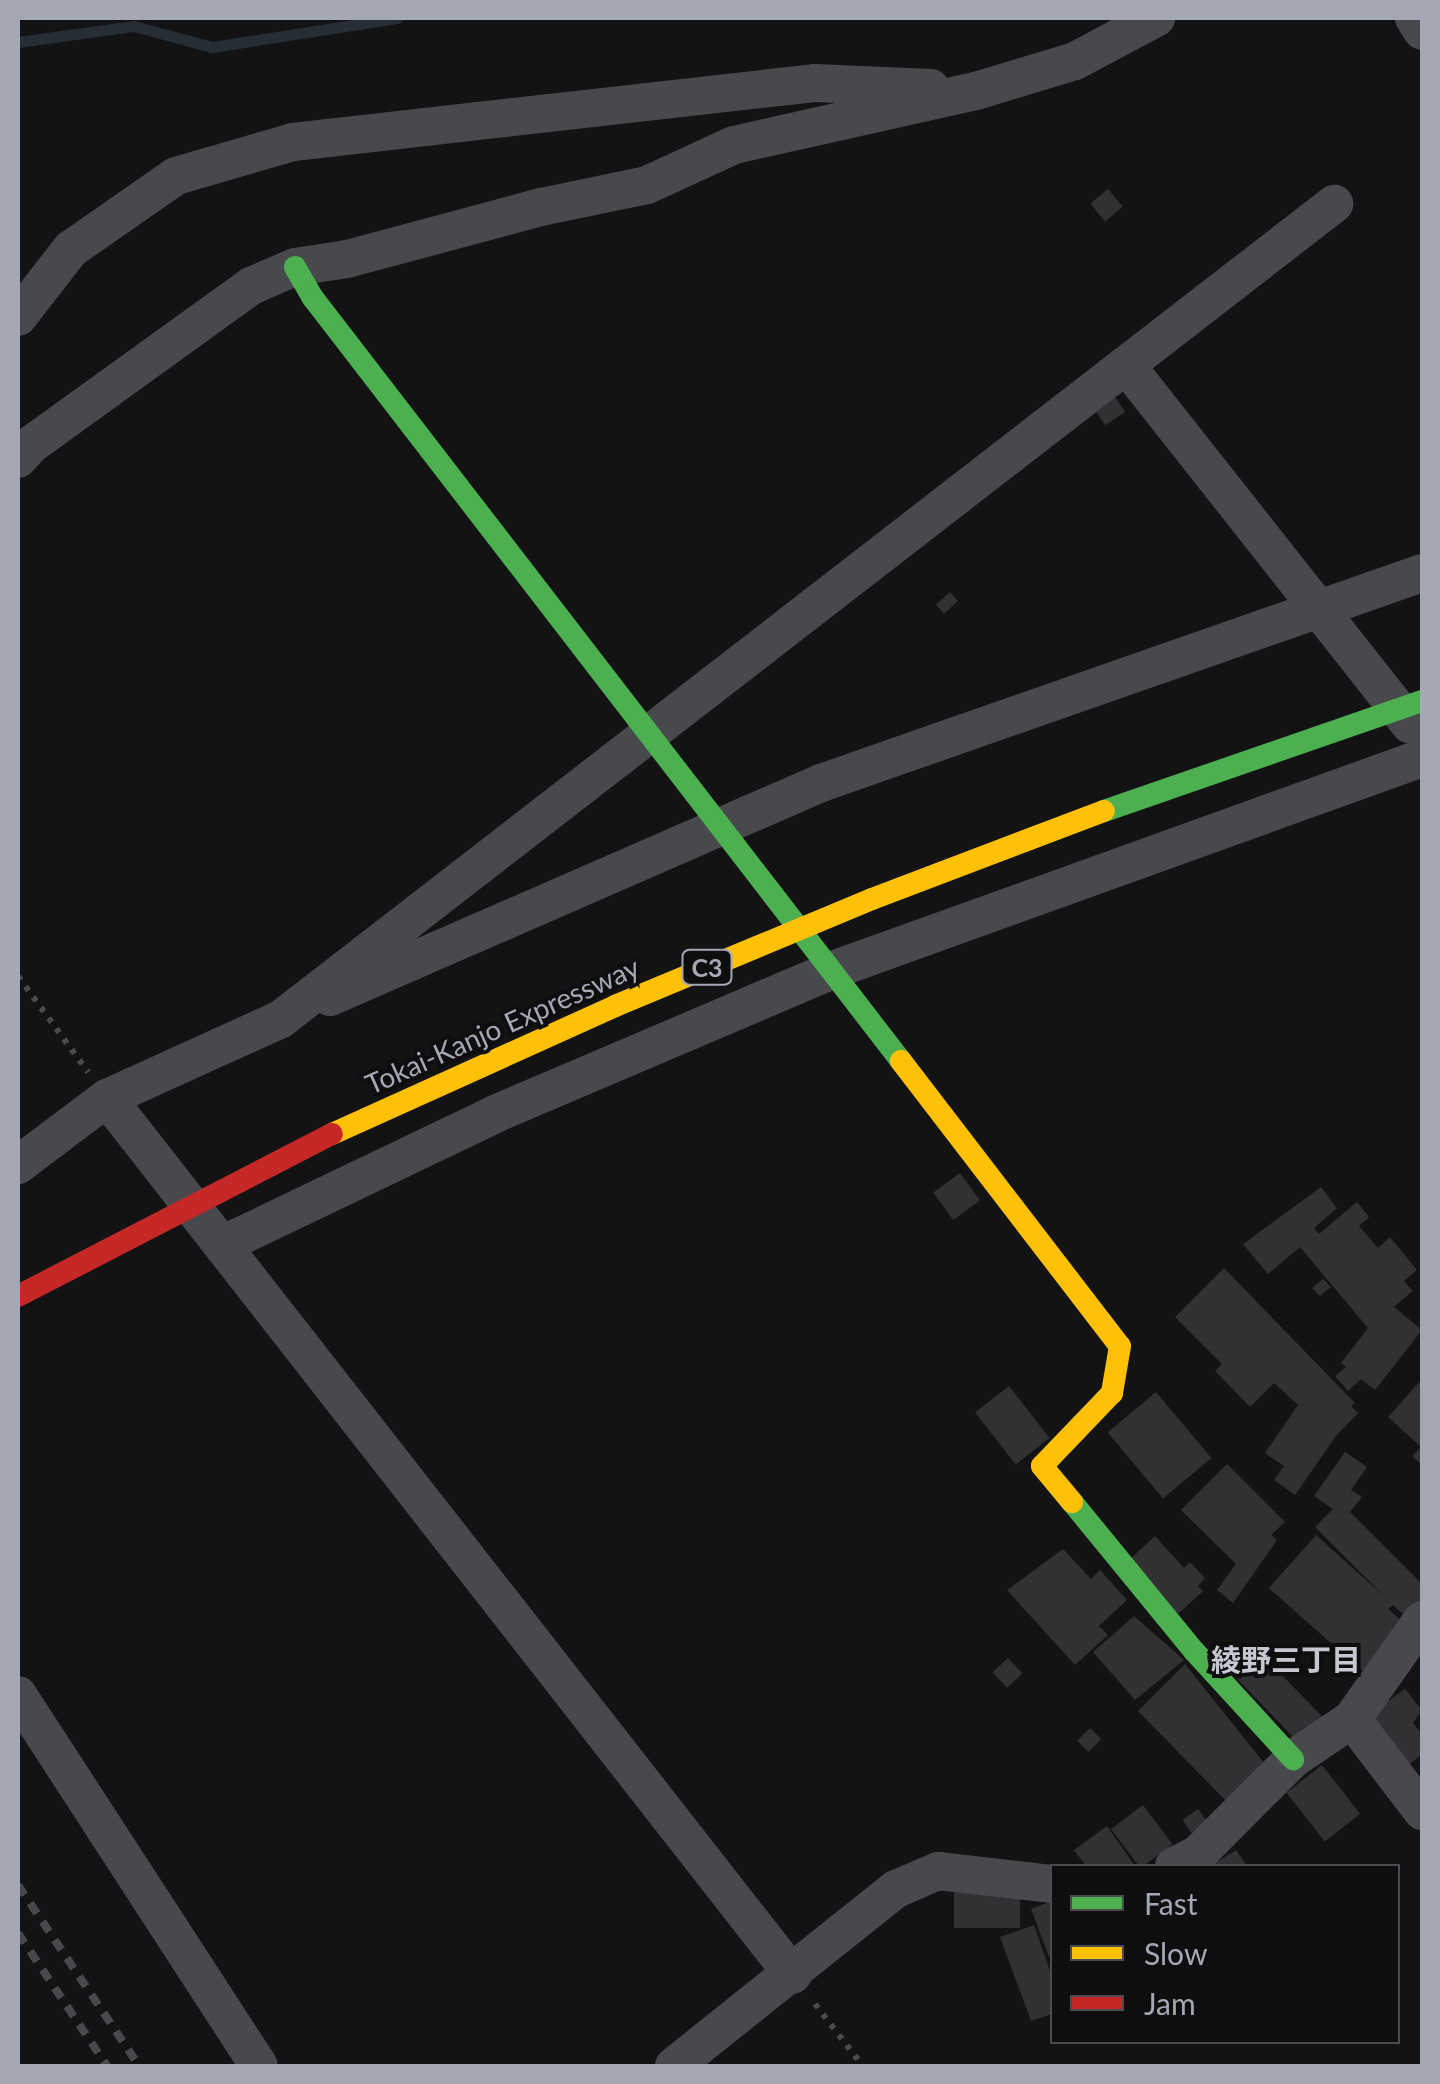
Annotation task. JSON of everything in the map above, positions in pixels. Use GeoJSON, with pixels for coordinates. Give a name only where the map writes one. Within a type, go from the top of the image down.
{"type":"FeatureCollection","features":[{"type":"Feature","properties":{"kind":"main road"},"geometry":{"type":"LineString","coordinates":[[295,266],[313,298],[1120,1346],[1112,1393],[1042,1466],[1194,1652],[1293,1759]]}},
{"type":"Feature","properties":{"kind":"main road","name":"Tokai-Kanjo Expressway"},"geometry":{"type":"LineString","coordinates":[[18,1296],[344,1128],[615,1006],[872,899],[1100,812],[1422,701]]}},
{"type":"Feature","properties":{"kind":"street"},"geometry":{"type":"LineString","coordinates":[[18,458],[251,286],[295,266],[347,259],[542,207],[647,185],[734,145],[976,91],[1075,61],[1156,18]]}},
{"type":"Feature","properties":{"kind":"street"},"geometry":{"type":"LineString","coordinates":[[1414,18],[1422,32]]}},
{"type":"Feature","properties":{"kind":"street"},"geometry":{"type":"LineString","coordinates":[[18,317],[71,249],[176,176],[293,142],[815,83],[976,91]]}},
{"type":"Feature","properties":{"kind":"street"},"geometry":{"type":"LineString","coordinates":[[280,1019],[1334,204]]}},
{"type":"Feature","properties":{"kind":"street"},"geometry":{"type":"LineString","coordinates":[[1126,365],[1422,740]]}},
{"type":"Feature","properties":{"kind":"street"},"geometry":{"type":"LineString","coordinates":[[18,1165],[107,1098],[718,826],[821,783],[1317,606],[1422,573]]}},
{"type":"Feature","properties":{"kind":"street"},"geometry":{"type":"LineString","coordinates":[[222,1245],[495,1114],[830,971],[1422,758]]}},
{"type":"Feature","properties":{"kind":"street"},"geometry":{"type":"LineString","coordinates":[[107,1098],[792,1975]]}},
{"type":"Feature","properties":{"kind":"street"},"geometry":{"type":"LineString","coordinates":[[1178,1864],[1196,1855],[1293,1759],[1352,1719],[1422,1620]]}},
{"type":"Feature","properties":{"kind":"street"},"geometry":{"type":"LineString","coordinates":[[18,1695],[259,2066]]}},
{"type":"Feature","properties":{"kind":"street"},"geometry":{"type":"LineString","coordinates":[[1352,1719],[1422,1811]]}},
{"type":"Feature","properties":{"kind":"street"},"geometry":{"type":"LineString","coordinates":[[674,2066],[896,1890],[938,1871],[1050,1884]]}},
{"type":"Feature","properties":{"kind":"path"},"geometry":{"type":"LineString","coordinates":[[18,976],[107,1098]]}},
{"type":"Feature","properties":{"kind":"path"},"geometry":{"type":"LineString","coordinates":[[792,1975],[863,2066]]}},
{"type":"Feature","properties":{"kind":"building"},"geometry":{"type":"Polygon","coordinates":[[[1108,189],[1123,207],[1105,221],[1090,204],[1108,189]]]}},
{"type":"Feature","properties":{"kind":"building"},"geometry":{"type":"Polygon","coordinates":[[[1115,397],[1125,412],[1105,425],[1095,410],[1115,397]]]}},
{"type":"Feature","properties":{"kind":"building"},"geometry":{"type":"Polygon","coordinates":[[[950,592],[958,601],[944,614],[936,605],[950,592]]]}},
{"type":"Feature","properties":{"kind":"building"},"geometry":{"type":"Polygon","coordinates":[[[960,1173],[980,1201],[953,1220],[933,1192],[960,1173]]]}},
{"type":"Feature","properties":{"kind":"building"},"geometry":{"type":"Polygon","coordinates":[[[1321,1187],[1337,1208],[1314,1228],[1319,1234],[1357,1202],[1369,1217],[1359,1226],[1378,1248],[1390,1237],[1417,1270],[1404,1281],[1413,1291],[1394,1307],[1422,1330],[1375,1390],[1361,1379],[1348,1391],[1335,1376],[1346,1367],[1341,1363],[1368,1328],[1300,1247],[1268,1274],[1243,1244],[1321,1187]]]}},
{"type":"Feature","properties":{"kind":"building"},"geometry":{"type":"Polygon","coordinates":[[[1224,1268],[1355,1403],[1351,1406],[1358,1413],[1336,1436],[1295,1495],[1274,1480],[1284,1466],[1265,1453],[1298,1405],[1274,1383],[1250,1407],[1215,1371],[1222,1364],[1175,1317],[1224,1268]]]}},
{"type":"Feature","properties":{"kind":"building"},"geometry":{"type":"Polygon","coordinates":[[[1323,1279],[1331,1287],[1320,1296],[1312,1288],[1323,1279]]]}},
{"type":"Feature","properties":{"kind":"building"},"geometry":{"type":"Polygon","coordinates":[[[1422,1379],[1422,1465],[1412,1456],[1421,1447],[1388,1417],[1422,1379]]]}},
{"type":"Feature","properties":{"kind":"building"},"geometry":{"type":"Polygon","coordinates":[[[1009,1386],[1050,1438],[1016,1464],[975,1412],[1009,1386]]]}},
{"type":"Feature","properties":{"kind":"building"},"geometry":{"type":"Polygon","coordinates":[[[1156,1392],[1211,1458],[1163,1498],[1108,1432],[1156,1392]]]}},
{"type":"Feature","properties":{"kind":"building"},"geometry":{"type":"Polygon","coordinates":[[[1345,1452],[1367,1467],[1351,1490],[1362,1497],[1350,1512],[1422,1584],[1422,1601],[1406,1617],[1393,1605],[1388,1609],[1410,1628],[1367,1675],[1269,1588],[1316,1535],[1386,1598],[1315,1527],[1333,1509],[1314,1496],[1345,1452]]]}},
{"type":"Feature","properties":{"kind":"building"},"geometry":{"type":"Polygon","coordinates":[[[1227,1464],[1285,1522],[1271,1535],[1277,1540],[1233,1603],[1217,1590],[1236,1564],[1181,1510],[1227,1464]]]}},
{"type":"Feature","properties":{"kind":"building"},"geometry":{"type":"Polygon","coordinates":[[[1155,1536],[1184,1568],[1190,1562],[1205,1578],[1198,1586],[1203,1591],[1177,1615],[1127,1562],[1155,1536]]]}},
{"type":"Feature","properties":{"kind":"building"},"geometry":{"type":"Polygon","coordinates":[[[1063,1549],[1091,1579],[1100,1570],[1127,1600],[1099,1626],[1108,1635],[1075,1665],[1007,1590],[1063,1549]]]}},
{"type":"Feature","properties":{"kind":"building"},"geometry":{"type":"Polygon","coordinates":[[[1134,1616],[1184,1660],[1135,1700],[1093,1652],[1134,1616]]]}},
{"type":"Feature","properties":{"kind":"building"},"geometry":{"type":"Polygon","coordinates":[[[1252,1644],[1324,1718],[1298,1742],[1227,1668],[1252,1644]]]}},
{"type":"Feature","properties":{"kind":"building"},"geometry":{"type":"Polygon","coordinates":[[[1008,1658],[1022,1673],[1007,1688],[993,1672],[1008,1658]]]}},
{"type":"Feature","properties":{"kind":"building"},"geometry":{"type":"Polygon","coordinates":[[[1185,1664],[1269,1769],[1231,1806],[1138,1711],[1185,1664]]]}},
{"type":"Feature","properties":{"kind":"building"},"geometry":{"type":"Polygon","coordinates":[[[1405,1689],[1422,1710],[1413,1723],[1422,1734],[1422,1754],[1404,1769],[1363,1719],[1405,1689]]]}},
{"type":"Feature","properties":{"kind":"building"},"geometry":{"type":"Polygon","coordinates":[[[1090,1728],[1101,1739],[1089,1752],[1077,1741],[1090,1728]]]}},
{"type":"Feature","properties":{"kind":"building"},"geometry":{"type":"Polygon","coordinates":[[[1322,1765],[1360,1814],[1325,1842],[1287,1793],[1322,1765]]]}},
{"type":"Feature","properties":{"kind":"building"},"geometry":{"type":"Polygon","coordinates":[[[1143,1805],[1172,1844],[1146,1864],[1137,1864],[1111,1829],[1143,1805]]]}},
{"type":"Feature","properties":{"kind":"building"},"geometry":{"type":"Polygon","coordinates":[[[1198,1809],[1207,1822],[1192,1833],[1182,1820],[1198,1809]]]}},
{"type":"Feature","properties":{"kind":"building"},"geometry":{"type":"Polygon","coordinates":[[[1107,1826],[1134,1864],[1084,1864],[1074,1850],[1107,1826]]]}},
{"type":"Feature","properties":{"kind":"building"},"geometry":{"type":"Polygon","coordinates":[[[1236,1850],[1246,1864],[1213,1864],[1236,1850]]]}},
{"type":"Feature","properties":{"kind":"building"},"geometry":{"type":"Polygon","coordinates":[[[954,1892],[1020,1892],[1020,1928],[954,1928],[954,1892]]]}},
{"type":"Feature","properties":{"kind":"building"},"geometry":{"type":"Polygon","coordinates":[[[1050,1902],[1050,1957],[1049,1957],[1031,1909],[1050,1902]]]}},
{"type":"Feature","properties":{"kind":"building"},"geometry":{"type":"Polygon","coordinates":[[[1034,1925],[1050,1971],[1050,2015],[1031,2021],[1000,1937],[1034,1925]]]}},
{"type":"Feature","properties":{"kind":"waterway"},"geometry":{"type":"LineString","coordinates":[[18,42],[134,26],[212,47],[397,18]]}},
{"type":"Feature","properties":{"kind":"railway"},"geometry":{"type":"LineString","coordinates":[[18,1885],[139,2066]]}},
{"type":"Feature","properties":{"kind":"railway"},"geometry":{"type":"LineString","coordinates":[[18,1933],[107,2066]]}},
{"type":"Feature","properties":{"kind":"traffic: fast"},"geometry":{"type":"LineString","coordinates":[[295,267],[313,298],[901,1061]]}},
{"type":"Feature","properties":{"kind":"traffic: fast"},"geometry":{"type":"LineString","coordinates":[[1104,811],[1422,701]]}},
{"type":"Feature","properties":{"kind":"traffic: fast"},"geometry":{"type":"LineString","coordinates":[[1072,1502],[1194,1651],[1293,1759]]}},
{"type":"Feature","properties":{"kind":"traffic: slow"},"geometry":{"type":"LineString","coordinates":[[332,1134],[615,1006],[872,899],[1104,811]]}},
{"type":"Feature","properties":{"kind":"traffic: slow"},"geometry":{"type":"LineString","coordinates":[[901,1061],[1120,1346],[1112,1393],[1042,1466],[1072,1502]]}},
{"type":"Feature","properties":{"kind":"traffic: jam"},"geometry":{"type":"LineString","coordinates":[[18,1296],[332,1134]]}},
{"type":"Feature","properties":{"kind":"district","name":"綾野三丁目"},"geometry":{"type":"Point","coordinates":[1286,1659]}}]}
